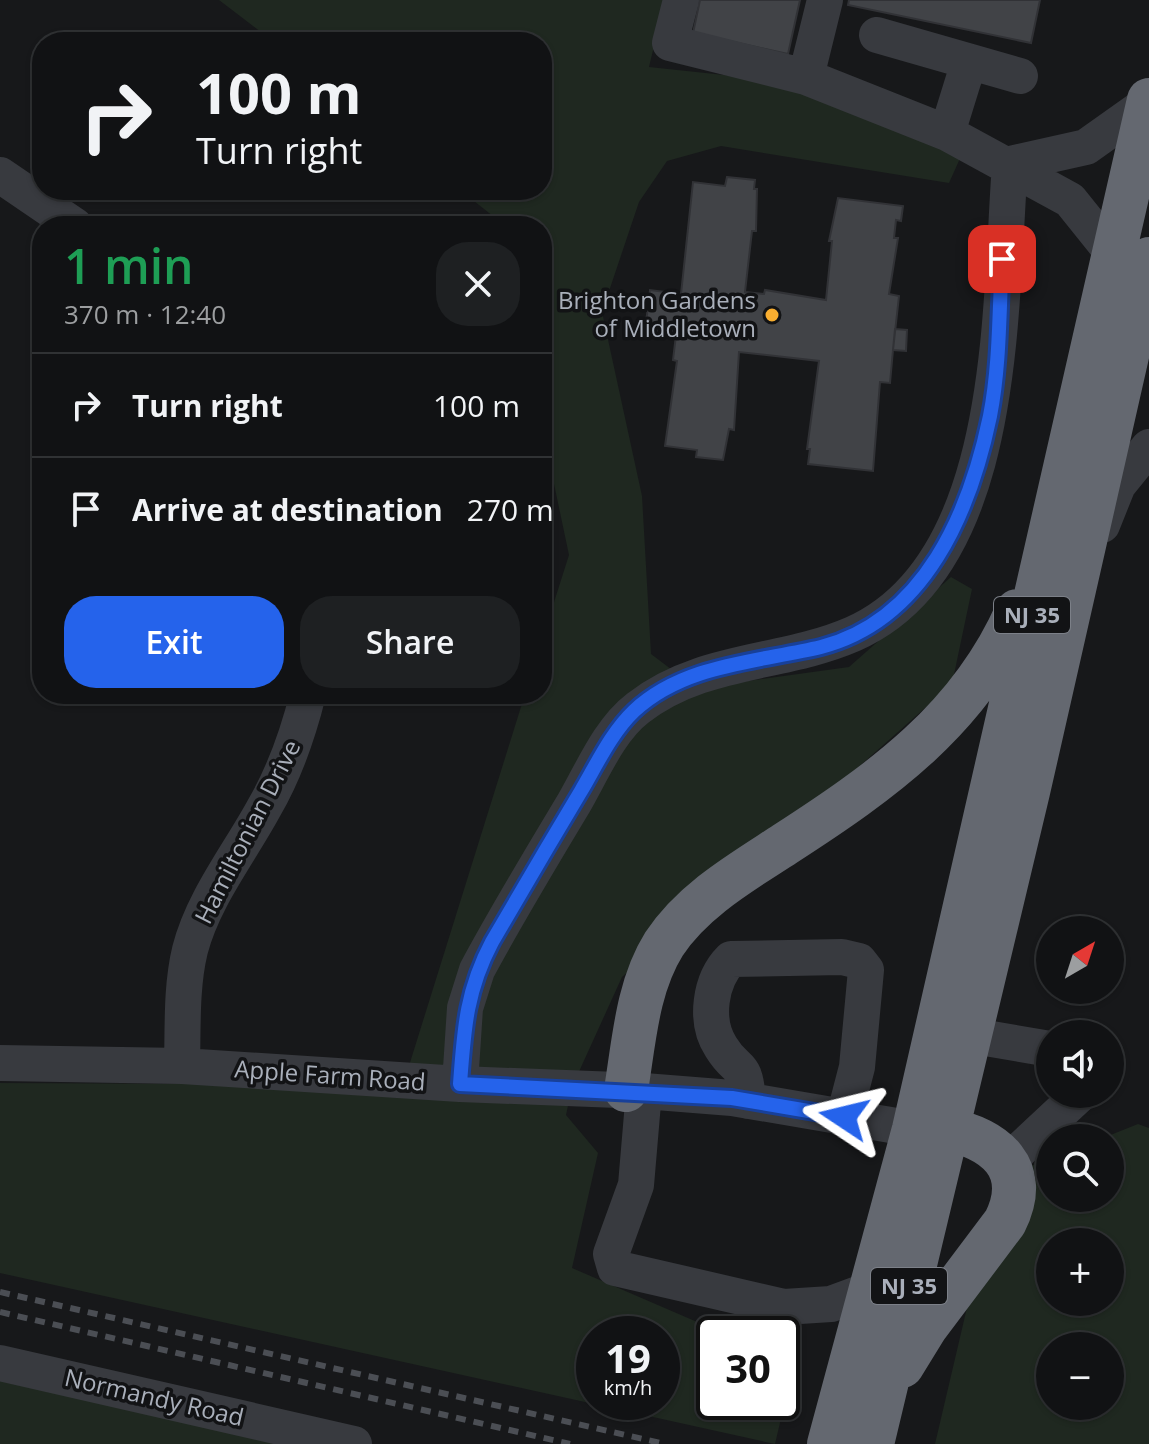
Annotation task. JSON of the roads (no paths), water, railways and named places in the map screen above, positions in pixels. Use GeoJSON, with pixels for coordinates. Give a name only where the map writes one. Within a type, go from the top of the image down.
{"type":"FeatureCollection","features":[{"type":"Feature","properties":{"kind":"highway","name":"NJ 35"},"geometry":{"type":"LineString","coordinates":[[829,1444],[869,1290],[968,1035],[1070,604],[1132,257],[1149,102]]}},
{"type":"Feature","properties":{"kind":"highway","name":"NJ 35"},"geometry":{"type":"LineString","coordinates":[[875,1431],[930,1129],[1050,536],[1132,257]]}},
{"type":"Feature","properties":{"kind":"highway"},"geometry":{"type":"LineString","coordinates":[[635,1091],[639,1013],[648,977],[675,930],[734,877],[866,792],[951,716],[978,684],[1006,636],[1050,536]]}},
{"type":"Feature","properties":{"kind":"highway"},"geometry":{"type":"LineString","coordinates":[[875,1431],[905,1360],[1005,1222],[1015,1203],[1014,1183],[1007,1162],[994,1147],[976,1135],[930,1129]]}},
{"type":"Feature","properties":{"kind":"street"},"geometry":{"type":"LineString","coordinates":[[681,0],[670,43],[806,77],[947,133],[1010,164],[1070,200],[1132,257]]}},
{"type":"Feature","properties":{"kind":"street"},"geometry":{"type":"LineString","coordinates":[[806,77],[825,0]]}},
{"type":"Feature","properties":{"kind":"street"},"geometry":{"type":"LineString","coordinates":[[877,35],[1020,76]]}},
{"type":"Feature","properties":{"kind":"street"},"geometry":{"type":"LineString","coordinates":[[947,133],[969,62]]}},
{"type":"Feature","properties":{"kind":"street"},"geometry":{"type":"LineString","coordinates":[[1010,164],[1086,147],[1149,102]]}},
{"type":"Feature","properties":{"kind":"street"},"geometry":{"type":"LineString","coordinates":[[460,1084],[465,1008],[477,970],[602,755],[634,710],[662,691],[717,668],[823,646],[856,633],[886,615],[915,590],[942,552],[977,466],[990,414],[1010,164]]}},
{"type":"Feature","properties":{"kind":"street"},"geometry":{"type":"LineString","coordinates":[[0,175],[32,197]]}},
{"type":"Feature","properties":{"kind":"street"},"geometry":{"type":"LineString","coordinates":[[37,200],[60,216]]}},
{"type":"Feature","properties":{"kind":"street"},"geometry":{"type":"LineString","coordinates":[[1070,604],[1118,485],[1149,447]]}},
{"type":"Feature","properties":{"kind":"street","name":"Hamiltonian Drive"},"geometry":{"type":"LineString","coordinates":[[182,1066],[184,995],[193,941],[219,884],[266,806],[288,761],[305,704]]}},
{"type":"Feature","properties":{"kind":"street"},"geometry":{"type":"LineString","coordinates":[[748,1101],[746,1076],[720,1047],[711,1014],[712,992],[721,969],[731,959],[842,957],[859,961],[866,970],[857,1067],[844,1117]]}},
{"type":"Feature","properties":{"kind":"street"},"geometry":{"type":"LineString","coordinates":[[968,1035],[1036,1047]]}},
{"type":"Feature","properties":{"kind":"street","name":"Apple Farm Road"},"geometry":{"type":"LineString","coordinates":[[0,1063],[182,1066],[460,1084],[635,1091],[748,1101],[930,1129]]}},
{"type":"Feature","properties":{"kind":"street"},"geometry":{"type":"LineString","coordinates":[[635,1091],[636,1185],[611,1254],[615,1268],[784,1307],[831,1304],[869,1290]]}},
{"type":"Feature","properties":{"kind":"street"},"geometry":{"type":"LineString","coordinates":[[1007,1162],[1065,1108]]}},
{"type":"Feature","properties":{"kind":"street","name":"Normandy Road"},"geometry":{"type":"LineString","coordinates":[[0,1363],[354,1444]]}},
{"type":"Feature","properties":{"kind":"railway"},"geometry":{"type":"LineString","coordinates":[[0,1292],[665,1444]]}},
{"type":"Feature","properties":{"kind":"railway"},"geometry":{"type":"LineString","coordinates":[[0,1312],[570,1444]]}},
{"type":"Feature","properties":{"kind":"place","name":"Brighton Gardens of Middletown"},"geometry":{"type":"Point","coordinates":[772,315]}}]}
